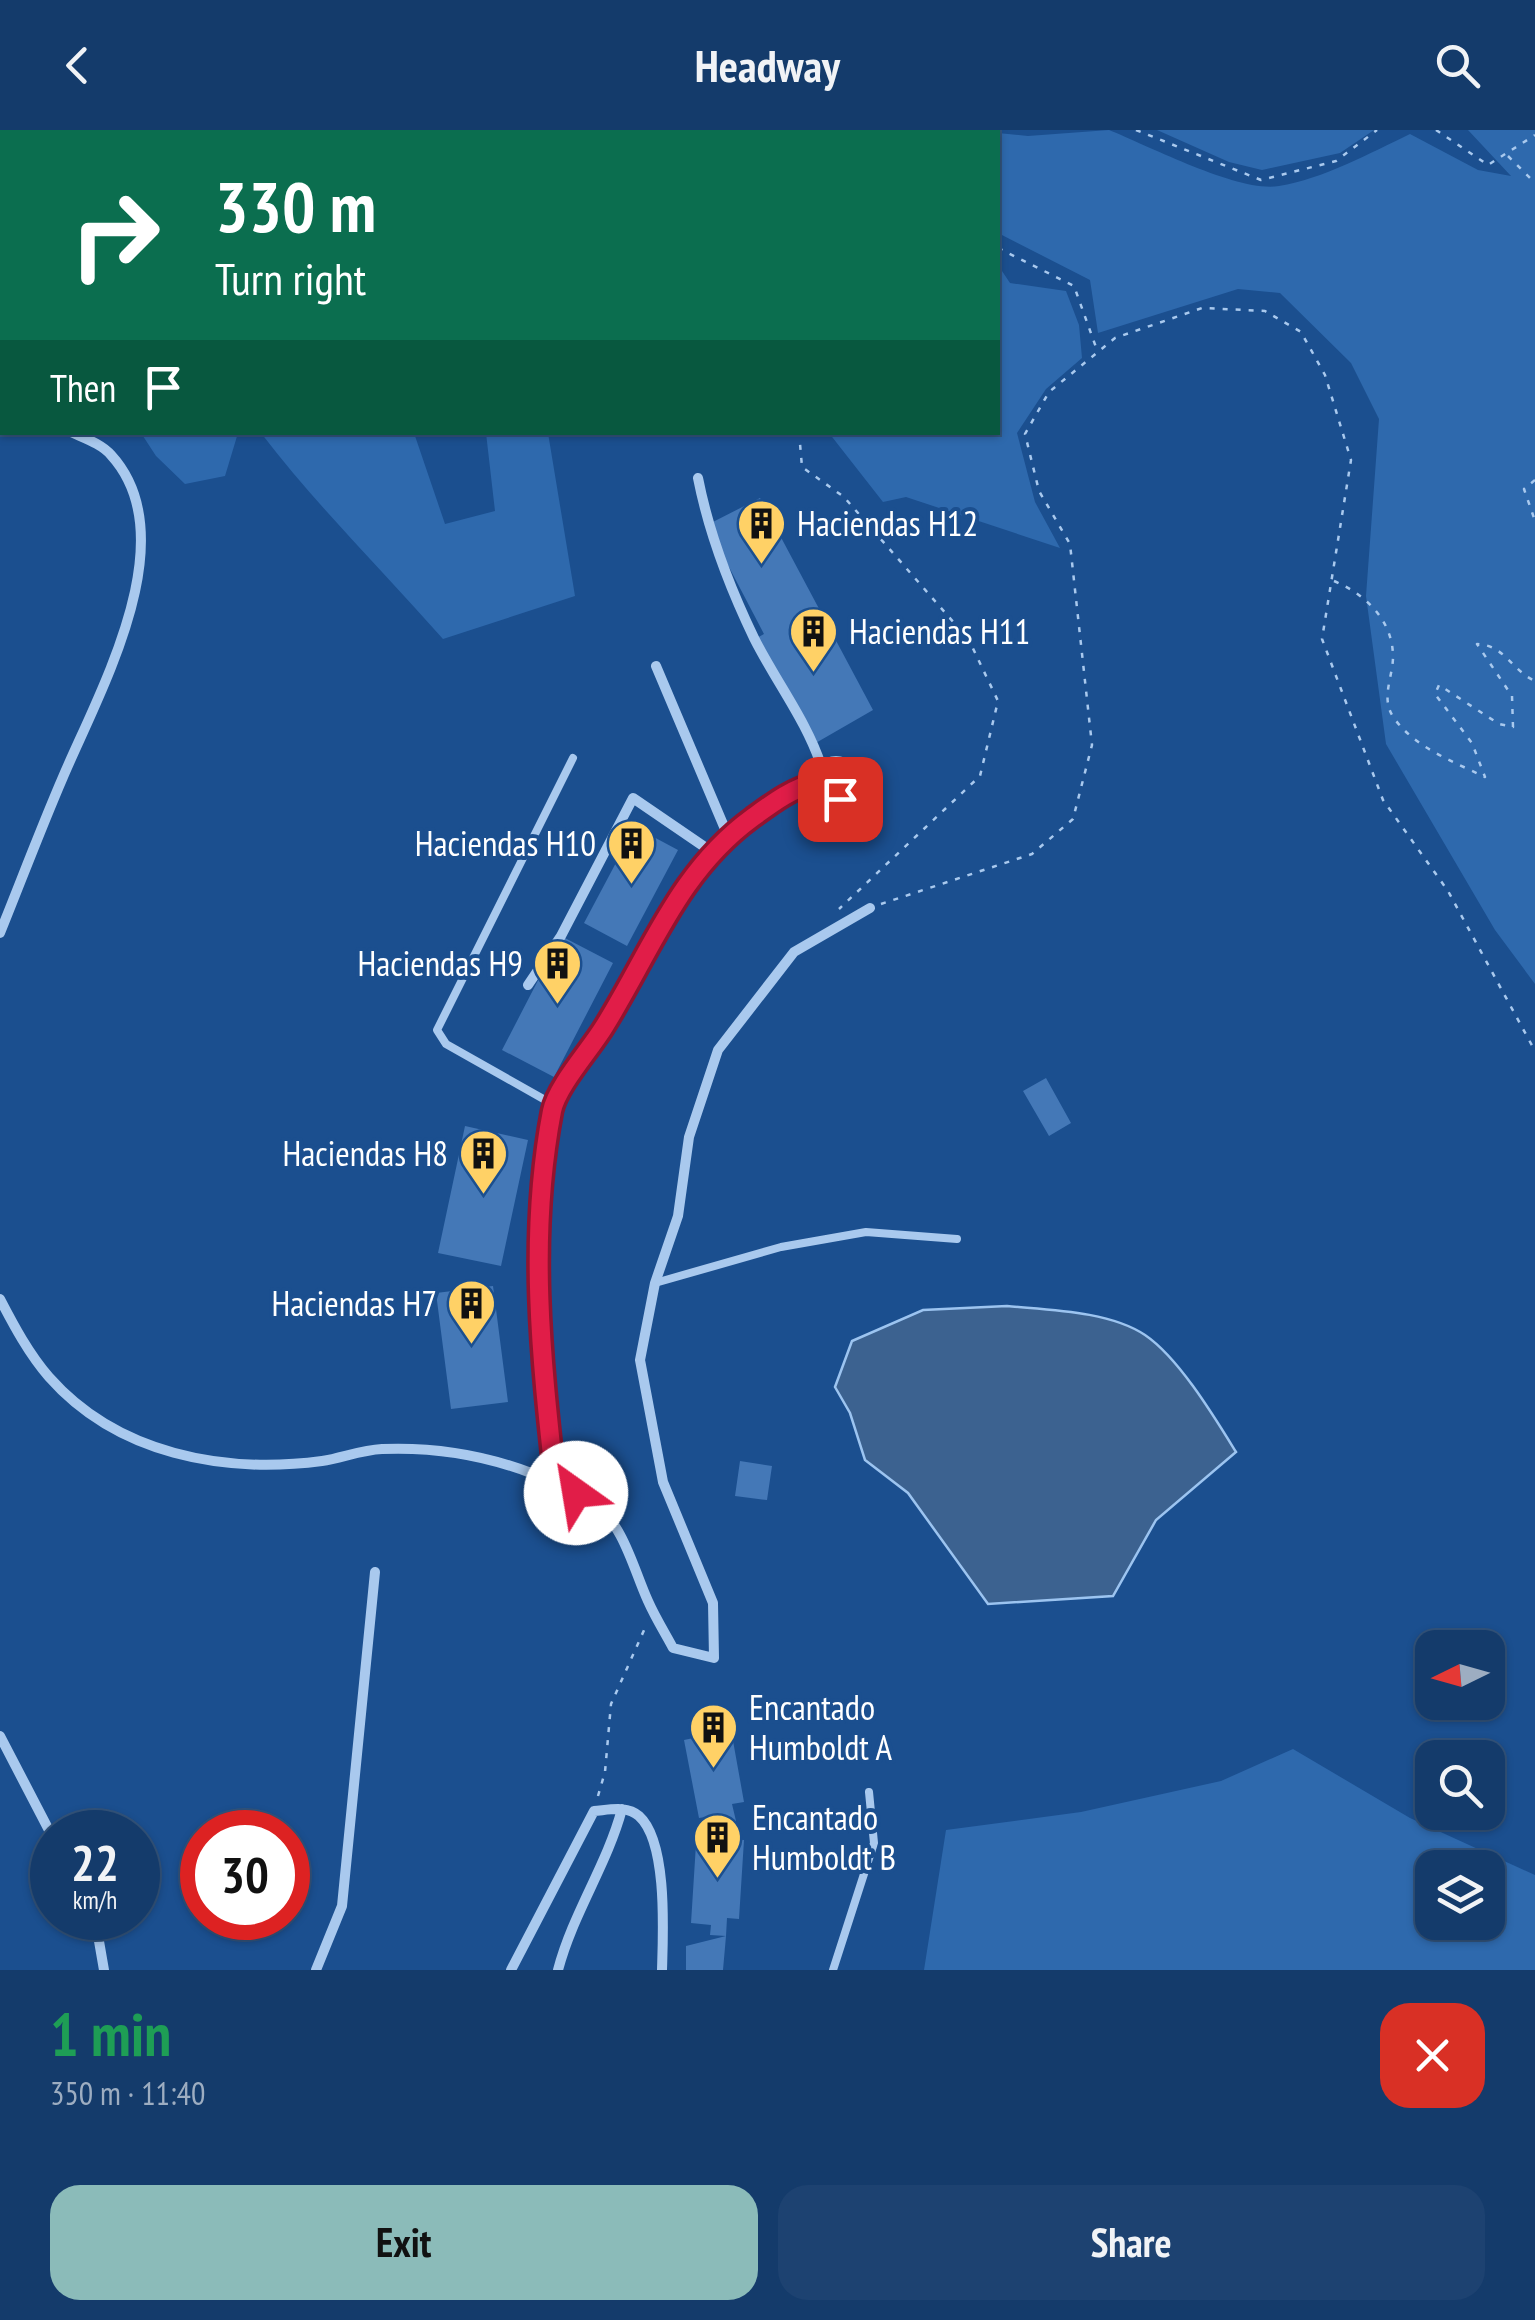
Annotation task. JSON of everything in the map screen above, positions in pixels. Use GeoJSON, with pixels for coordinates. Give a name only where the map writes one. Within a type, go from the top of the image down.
{"type":"FeatureCollection","features":[{"type":"Feature","properties":{"kind":"street"},"geometry":{"type":"LineString","coordinates":[[0,933],[126,631],[140,552],[140,512],[127,476],[108,451],[77,435]]}},
{"type":"Feature","properties":{"kind":"street"},"geometry":{"type":"LineString","coordinates":[[698,478],[707,526],[724,569],[755,639],[814,744],[822,768],[817,782],[822,794],[834,800],[846,796],[854,786],[854,774],[846,764],[833,762],[822,768]]}},
{"type":"Feature","properties":{"kind":"street"},"geometry":{"type":"LineString","coordinates":[[656,666],[728,836]]}},
{"type":"Feature","properties":{"kind":"street"},"geometry":{"type":"LineString","coordinates":[[555,1482],[539,1342],[536,1263],[544,1165],[554,1104],[606,1025],[662,921],[712,852],[790,789],[817,782]]}},
{"type":"Feature","properties":{"kind":"street"},"geometry":{"type":"LineString","coordinates":[[528,985],[561,936],[633,798],[712,852]]}},
{"type":"Feature","properties":{"kind":"street"},"geometry":{"type":"LineString","coordinates":[[0,1299],[21,1337],[64,1390],[92,1415],[172,1455],[222,1464],[252,1464],[320,1461],[379,1449],[443,1451],[501,1462],[555,1482],[596,1504],[629,1549],[648,1602],[673,1648],[714,1658],[714,1603],[663,1482],[640,1360],[655,1283],[678,1216],[689,1137],[718,1050],[794,952],[870,908]]}},
{"type":"Feature","properties":{"kind":"street"},"geometry":{"type":"LineString","coordinates":[[316,1970],[342,1906],[375,1572]]}},
{"type":"Feature","properties":{"kind":"street"},"geometry":{"type":"LineString","coordinates":[[0,1736],[38,1810]]}},
{"type":"Feature","properties":{"kind":"street"},"geometry":{"type":"LineString","coordinates":[[558,1970],[586,1892],[612,1846],[622,1808]]}},
{"type":"Feature","properties":{"kind":"street"},"geometry":{"type":"LineString","coordinates":[[511,1970],[594,1811],[622,1808],[640,1816],[660,1872],[662,1970]]}},
{"type":"Feature","properties":{"kind":"street"},"geometry":{"type":"LineString","coordinates":[[99,1940],[104,1970]]}},
{"type":"Feature","properties":{"kind":"lane"},"geometry":{"type":"LineString","coordinates":[[554,1104],[446,1044],[437,1030],[573,758]]}},
{"type":"Feature","properties":{"kind":"lane"},"geometry":{"type":"LineString","coordinates":[[655,1283],[781,1247],[866,1232],[957,1238]]}},
{"type":"Feature","properties":{"kind":"lane"},"geometry":{"type":"LineString","coordinates":[[833,1970],[874,1842],[870,1792]]}},
{"type":"Feature","properties":{"kind":"path"},"geometry":{"type":"LineString","coordinates":[[1136,130],[1262,180],[1336,161],[1378,130]]}},
{"type":"Feature","properties":{"kind":"path"},"geometry":{"type":"LineString","coordinates":[[1436,130],[1488,165],[1535,135]]}},
{"type":"Feature","properties":{"kind":"path"},"geometry":{"type":"LineString","coordinates":[[1506,153],[1535,183]]}},
{"type":"Feature","properties":{"kind":"path"},"geometry":{"type":"LineString","coordinates":[[1000,249],[1074,286],[1096,350]]}},
{"type":"Feature","properties":{"kind":"path"},"geometry":{"type":"LineString","coordinates":[[870,908],[1032,854],[1074,818],[1092,745],[1070,544],[1040,492],[1024,434],[1050,392],[1115,338],[1202,308],[1265,310],[1301,332],[1325,375],[1351,460],[1322,639],[1384,800],[1448,890],[1535,1051]]}},
{"type":"Feature","properties":{"kind":"path"},"geometry":{"type":"LineString","coordinates":[[800,435],[802,467],[844,497],[969,640],[998,701],[980,776],[837,911]]}},
{"type":"Feature","properties":{"kind":"path"},"geometry":{"type":"LineString","coordinates":[[1535,480],[1524,490],[1535,521]]}},
{"type":"Feature","properties":{"kind":"path"},"geometry":{"type":"LineString","coordinates":[[1333,581],[1359,592],[1378,610],[1393,655],[1387,689],[1390,714],[1410,737],[1460,765],[1486,777],[1472,743],[1435,694],[1439,685],[1499,724],[1513,726],[1512,696],[1477,644],[1505,653],[1523,676],[1535,680]]}},
{"type":"Feature","properties":{"kind":"path"},"geometry":{"type":"LineString","coordinates":[[594,1811],[605,1772],[612,1704],[645,1626]]}},
{"type":"Feature","properties":{"kind":"shaded area"},"geometry":{"type":"Polygon","coordinates":[[[1109,130],[1218,176],[1279,186],[1312,178],[1410,134],[1478,170],[1511,176],[1468,130],[1535,130],[1535,984],[1495,930],[1386,744],[1366,596],[1379,419],[1351,363],[1280,293],[1238,289],[1098,333],[1090,280],[1000,234],[1000,133],[1028,136],[1109,130]]]}},
{"type":"Feature","properties":{"kind":"shaded area"},"geometry":{"type":"Polygon","coordinates":[[[1157,130],[1374,130],[1340,153],[1262,170],[1229,162],[1157,130]]]}},
{"type":"Feature","properties":{"kind":"shaded area"},"geometry":{"type":"Polygon","coordinates":[[[1000,268],[1010,283],[1066,291],[1079,325],[1082,358],[1046,389],[1017,433],[1035,502],[1060,548],[906,497],[883,502],[831,435],[1000,435],[1000,268]]]}},
{"type":"Feature","properties":{"kind":"shaded area"},"geometry":{"type":"Polygon","coordinates":[[[142,435],[237,435],[225,476],[185,484],[156,456],[142,435]]]}},
{"type":"Feature","properties":{"kind":"shaded area"},"geometry":{"type":"Polygon","coordinates":[[[263,435],[415,435],[445,524],[495,511],[486,435],[548,435],[575,596],[443,639],[263,435]]]}},
{"type":"Feature","properties":{"kind":"shaded area"},"geometry":{"type":"Polygon","coordinates":[[[1007,1306],[1097,1316],[1145,1335],[1183,1373],[1236,1452],[1156,1520],[1113,1596],[988,1604],[908,1493],[865,1460],[850,1413],[835,1387],[852,1341],[923,1310],[1007,1306]]]}},
{"type":"Feature","properties":{"kind":"shaded area"},"geometry":{"type":"Polygon","coordinates":[[[1293,1749],[1415,1820],[1415,1830],[1436,1830],[1480,1850],[1415,1850],[1415,1940],[1505,1940],[1505,1861],[1535,1875],[1535,1970],[924,1970],[946,1830],[1081,1812],[1221,1781],[1293,1749]]]}},
{"type":"Feature","properties":{"kind":"building"},"geometry":{"type":"Polygon","coordinates":[[[760,498],[873,710],[814,744],[755,639],[764,634],[707,525],[760,498]]]}},
{"type":"Feature","properties":{"kind":"building","name":"Haciendas H10"},"geometry":{"type":"Polygon","coordinates":[[[635,827],[678,850],[627,946],[584,923],[635,827]]]}},
{"type":"Feature","properties":{"kind":"building","name":"Haciendas H9"},"geometry":{"type":"Polygon","coordinates":[[[561,936],[613,963],[554,1077],[502,1050],[561,936]]]}},
{"type":"Feature","properties":{"kind":"building"},"geometry":{"type":"Polygon","coordinates":[[[1046,1078],[1071,1123],[1049,1136],[1023,1091],[1046,1078]]]}},
{"type":"Feature","properties":{"kind":"building","name":"Haciendas H8"},"geometry":{"type":"Polygon","coordinates":[[[465,1126],[528,1140],[501,1266],[438,1253],[465,1126]]]}},
{"type":"Feature","properties":{"kind":"building","name":"Haciendas H7"},"geometry":{"type":"Polygon","coordinates":[[[493,1286],[508,1402],[451,1409],[436,1293],[493,1286]]]}},
{"type":"Feature","properties":{"kind":"building"},"geometry":{"type":"Polygon","coordinates":[[[740,1461],[772,1466],[767,1500],[735,1496],[740,1461]]]}},
{"type":"Feature","properties":{"kind":"building","name":"Encantado Humboldt A"},"geometry":{"type":"Polygon","coordinates":[[[730,1724],[744,1802],[732,1804],[736,1821],[720,1824],[718,1815],[699,1818],[684,1740],[703,1736],[701,1730],[730,1724]]]}},
{"type":"Feature","properties":{"kind":"building","name":"Encantado Humboldt B"},"geometry":{"type":"Polygon","coordinates":[[[715,1838],[744,1840],[739,1919],[727,1918],[726,1936],[710,1935],[711,1925],[691,1923],[696,1844],[715,1845],[715,1838]]]}},
{"type":"Feature","properties":{"kind":"building"},"geometry":{"type":"Polygon","coordinates":[[[726,1936],[723,1970],[686,1970],[686,1946],[726,1936]]]}},
{"type":"Feature","properties":{"kind":"place","name":"Haciendas H12"},"geometry":{"type":"Point","coordinates":[762,566]}},
{"type":"Feature","properties":{"kind":"place","name":"Haciendas H11"},"geometry":{"type":"Point","coordinates":[814,674]}},
{"type":"Feature","properties":{"kind":"place","name":"Haciendas H10"},"geometry":{"type":"Point","coordinates":[631,886]}},
{"type":"Feature","properties":{"kind":"place","name":"Haciendas H9"},"geometry":{"type":"Point","coordinates":[558,1006]}},
{"type":"Feature","properties":{"kind":"place","name":"Haciendas H8"},"geometry":{"type":"Point","coordinates":[483,1196]}},
{"type":"Feature","properties":{"kind":"place","name":"Haciendas H7"},"geometry":{"type":"Point","coordinates":[472,1346]}},
{"type":"Feature","properties":{"kind":"place","name":"Encantado Humboldt A"},"geometry":{"type":"Point","coordinates":[714,1770]}},
{"type":"Feature","properties":{"kind":"place","name":"Encantado Humboldt B"},"geometry":{"type":"Point","coordinates":[717,1880]}},
{"type":"Feature","properties":{"kind":"route"},"geometry":{"type":"LineString","coordinates":[[576,1493],[555,1482],[539,1342],[536,1263],[544,1165],[554,1104],[606,1025],[662,921],[698,866],[728,836],[790,789],[817,782],[822,794],[840,799]]}}]}
